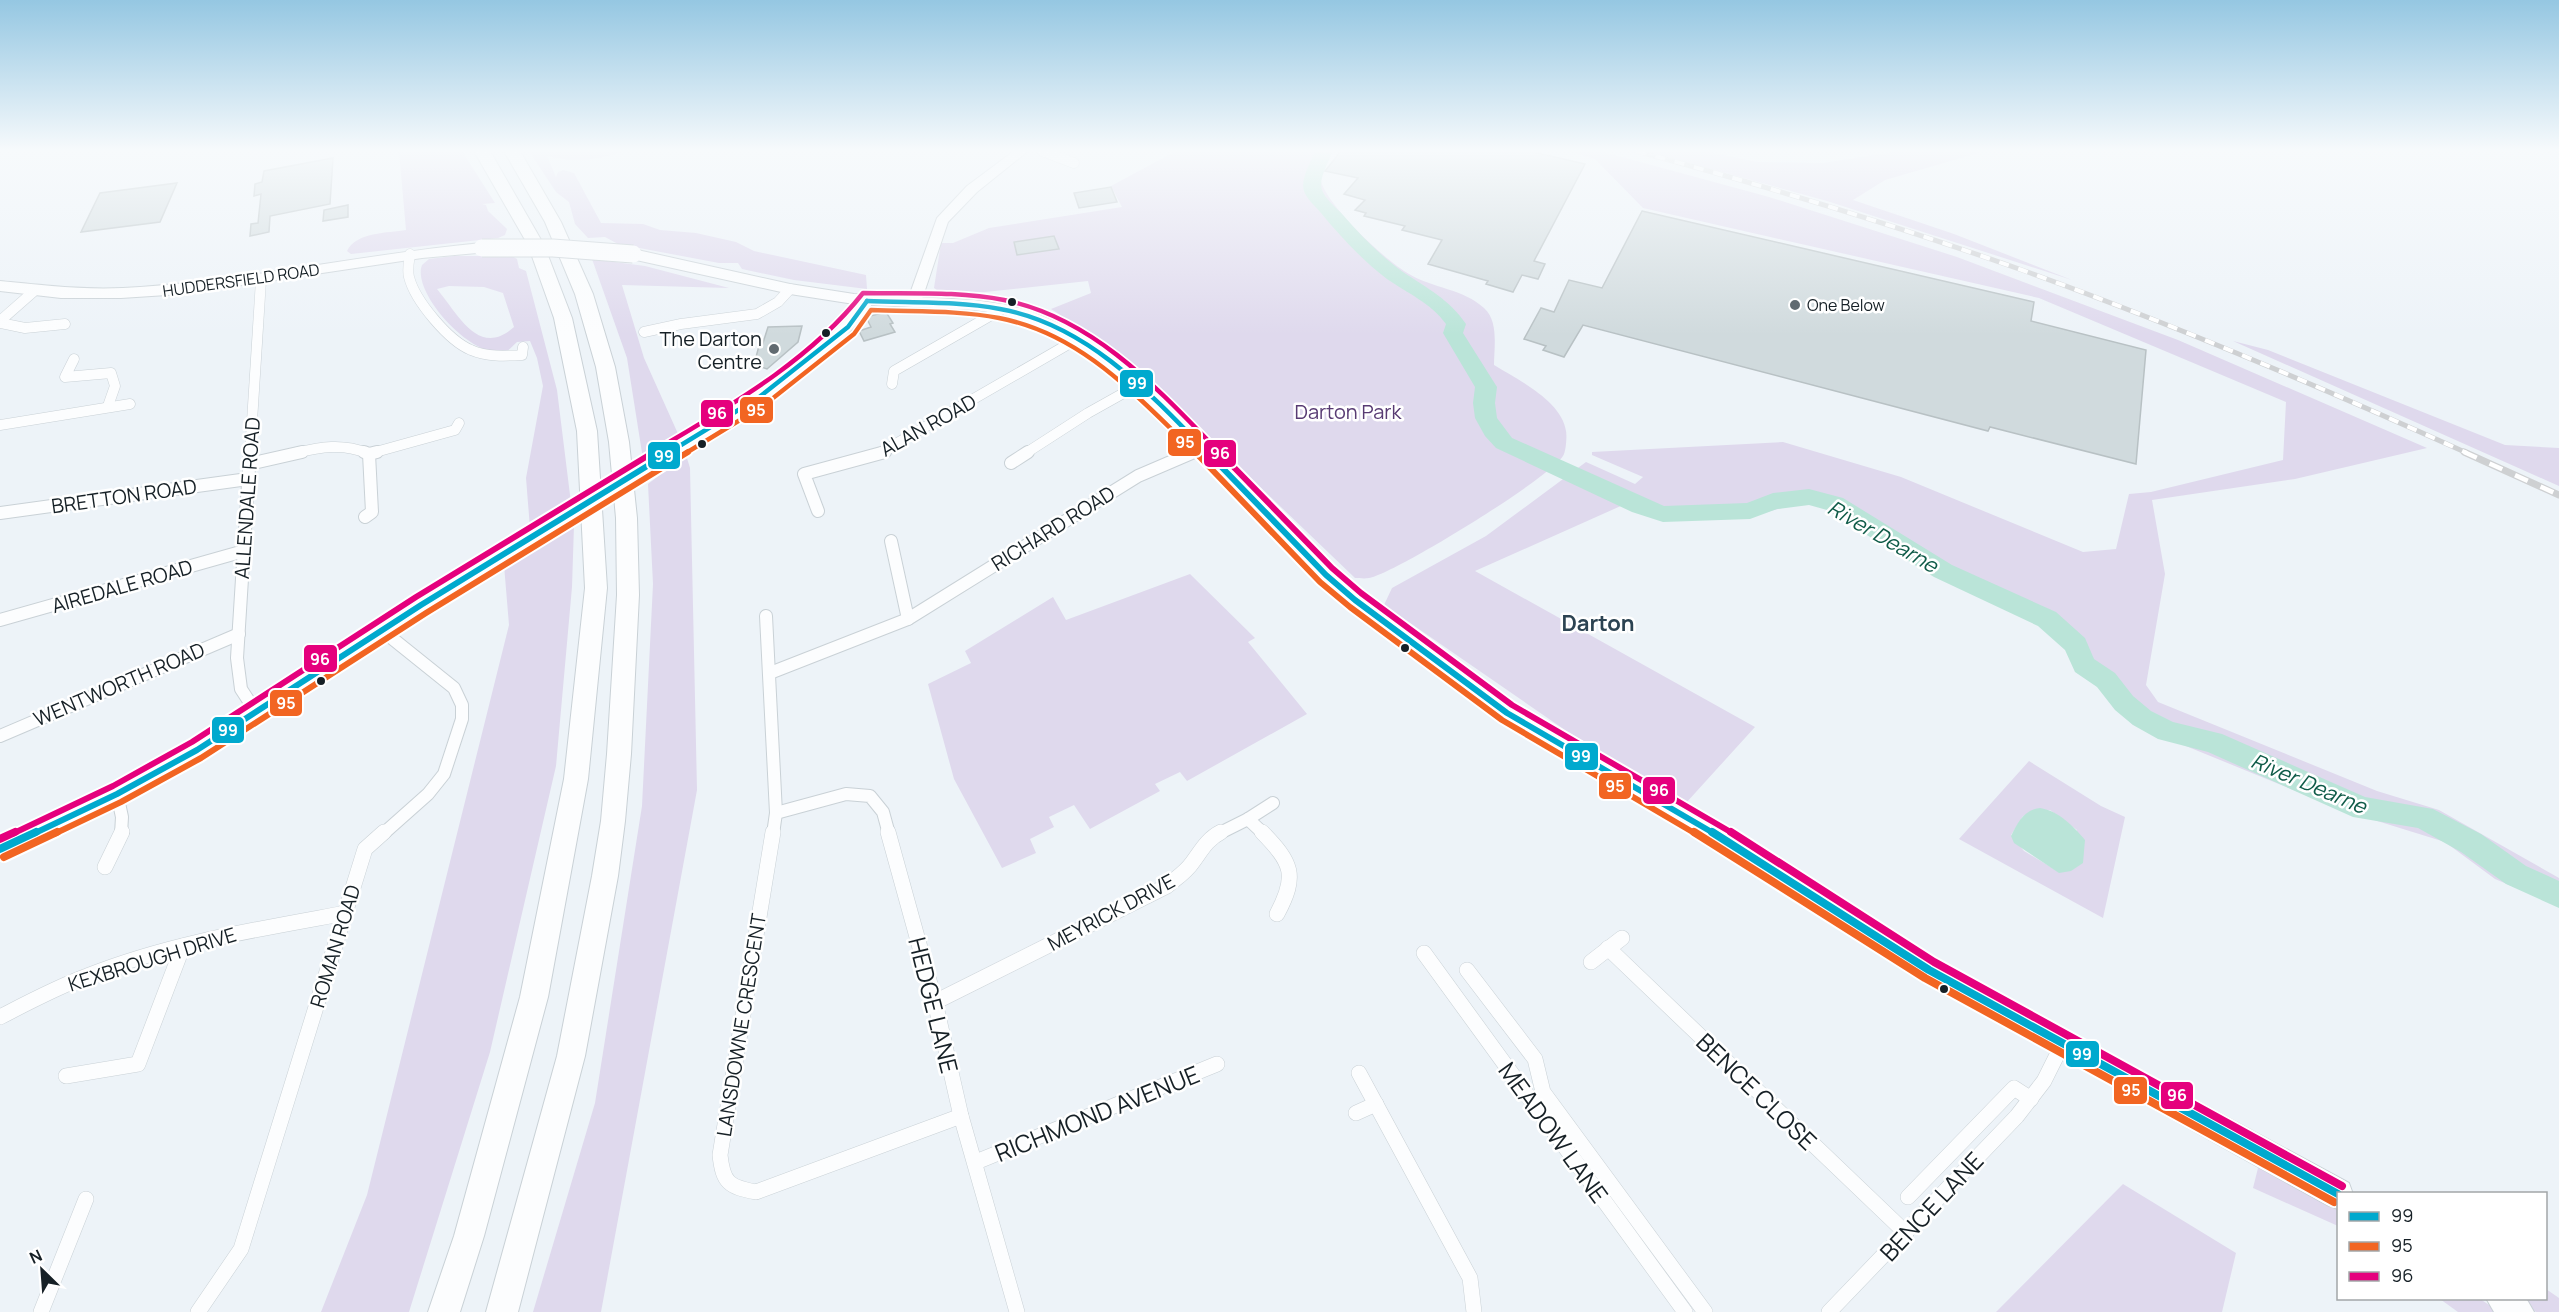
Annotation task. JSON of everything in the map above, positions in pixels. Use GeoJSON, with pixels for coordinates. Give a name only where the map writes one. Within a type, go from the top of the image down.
{"type":"FeatureCollection","features":[{"type":"Feature","properties":{"kind":"highway"},"geometry":{"type":"LineString","coordinates":[[444,1312],[469,1236],[534,997],[576,779],[596,588],[587,431],[575,366],[563,318],[536,245],[517,212]]}},
{"type":"Feature","properties":{"kind":"highway"},"geometry":{"type":"LineString","coordinates":[[502,1312],[569,1065],[611,842],[625,689],[629,602],[626,504],[621,458],[602,348],[589,306],[563,239],[547,212]]}},
{"type":"Feature","properties":{"kind":"highway","name":"HUDDERSFIELD ROAD"},"geometry":{"type":"LineString","coordinates":[[0,286],[33,292],[152,293],[261,280],[410,254],[482,248],[553,248],[633,255],[790,289],[867,301],[974,305],[1022,314],[1079,338],[1108,358],[1203,448],[1332,580],[1382,622],[1507,713],[1733,844],[1929,970],[2337,1193]]}},
{"type":"Feature","properties":{"kind":"highway"},"geometry":{"type":"LineString","coordinates":[[2502,1300],[2518,1312]]}},
{"type":"Feature","properties":{"kind":"street"},"geometry":{"type":"LineString","coordinates":[[914,302],[942,220],[950,212]]}},
{"type":"Feature","properties":{"kind":"street"},"geometry":{"type":"LineString","coordinates":[[410,254],[410,279],[418,297],[452,338],[469,350],[495,357],[522,355],[523,347]]}},
{"type":"Feature","properties":{"kind":"street","name":"ALLENDALE ROAD"},"geometry":{"type":"LineString","coordinates":[[256,712],[241,689],[237,658],[261,280]]}},
{"type":"Feature","properties":{"kind":"street"},"geometry":{"type":"LineString","coordinates":[[644,332],[681,324],[757,314],[778,302],[790,289]]}},
{"type":"Feature","properties":{"kind":"street"},"geometry":{"type":"LineString","coordinates":[[0,322],[33,292]]}},
{"type":"Feature","properties":{"kind":"street"},"geometry":{"type":"LineString","coordinates":[[0,849],[117,794],[196,750],[537,533],[758,398],[848,327],[867,301]]}},
{"type":"Feature","properties":{"kind":"street"},"geometry":{"type":"LineString","coordinates":[[892,384],[894,371],[1002,309]]}},
{"type":"Feature","properties":{"kind":"street"},"geometry":{"type":"LineString","coordinates":[[0,322],[25,328],[65,324]]}},
{"type":"Feature","properties":{"kind":"street","name":"ALAN ROAD"},"geometry":{"type":"LineString","coordinates":[[818,511],[804,474],[885,452],[1079,338]]}},
{"type":"Feature","properties":{"kind":"street"},"geometry":{"type":"LineString","coordinates":[[74,359],[64,377],[111,373],[115,386],[108,406]]}},
{"type":"Feature","properties":{"kind":"street"},"geometry":{"type":"LineString","coordinates":[[1011,463],[1088,413],[1138,385]]}},
{"type":"Feature","properties":{"kind":"street"},"geometry":{"type":"LineString","coordinates":[[0,424],[130,404]]}},
{"type":"Feature","properties":{"kind":"street"},"geometry":{"type":"LineString","coordinates":[[249,464],[327,446],[352,447],[369,454],[455,430],[459,423]]}},
{"type":"Feature","properties":{"kind":"street","name":"RICHARD ROAD"},"geometry":{"type":"LineString","coordinates":[[770,673],[908,619],[1138,476],[1203,448]]}},
{"type":"Feature","properties":{"kind":"street"},"geometry":{"type":"LineString","coordinates":[[365,517],[372,512],[369,454]]}},
{"type":"Feature","properties":{"kind":"street","name":"BRETTON ROAD"},"geometry":{"type":"LineString","coordinates":[[0,513],[248,479]]}},
{"type":"Feature","properties":{"kind":"street"},"geometry":{"type":"LineString","coordinates":[[891,540],[908,619]]}},
{"type":"Feature","properties":{"kind":"street","name":"AIREDALE ROAD"},"geometry":{"type":"LineString","coordinates":[[0,621],[244,551]]}},
{"type":"Feature","properties":{"kind":"street","name":"LANSDOWNE CRESCENT"},"geometry":{"type":"LineString","coordinates":[[766,616],[776,813],[720,1155],[721,1175],[732,1188],[756,1192],[961,1116]]}},
{"type":"Feature","properties":{"kind":"street","name":"ROMAN ROAD"},"geometry":{"type":"LineString","coordinates":[[198,1312],[242,1249],[365,849],[428,794],[444,774],[462,719],[462,705],[454,688],[383,631]]}},
{"type":"Feature","properties":{"kind":"street","name":"WENTWORTH ROAD"},"geometry":{"type":"LineString","coordinates":[[0,736],[238,634]]}},
{"type":"Feature","properties":{"kind":"street"},"geometry":{"type":"LineString","coordinates":[[105,867],[118,844],[124,823],[117,794]]}},
{"type":"Feature","properties":{"kind":"street","name":"HEDGE LANE"},"geometry":{"type":"LineString","coordinates":[[776,813],[846,794],[870,796],[883,812],[935,1002],[961,1116],[1017,1312]]}},
{"type":"Feature","properties":{"kind":"street","name":"MEYRICK DRIVE"},"geometry":{"type":"LineString","coordinates":[[935,1002],[1167,886],[1191,865],[1201,849],[1215,835],[1248,819],[1273,803]]}},
{"type":"Feature","properties":{"kind":"street"},"geometry":{"type":"LineString","coordinates":[[1248,819],[1269,837],[1291,877],[1290,889],[1277,914]]}},
{"type":"Feature","properties":{"kind":"street","name":"KEXBROUGH DRIVE"},"geometry":{"type":"LineString","coordinates":[[0,1017],[54,989],[183,946],[236,933],[346,913]]}},
{"type":"Feature","properties":{"kind":"street"},"geometry":{"type":"LineString","coordinates":[[1591,962],[1622,938]]}},
{"type":"Feature","properties":{"kind":"street"},"geometry":{"type":"LineString","coordinates":[[66,1076],[138,1064],[183,946]]}},
{"type":"Feature","properties":{"kind":"street","name":"BENCE CLOSE"},"geometry":{"type":"LineString","coordinates":[[1608,948],[1906,1233]]}},
{"type":"Feature","properties":{"kind":"street","name":"MEADOW LANE"},"geometry":{"type":"LineString","coordinates":[[1424,953],[1685,1312]]}},
{"type":"Feature","properties":{"kind":"street","name":"MEADOW LANE"},"geometry":{"type":"LineString","coordinates":[[1467,970],[1535,1059],[1543,1092],[1705,1312]]}},
{"type":"Feature","properties":{"kind":"street","name":"BENCE LANE"},"geometry":{"type":"LineString","coordinates":[[1829,1312],[2031,1099],[2057,1060],[2063,1042]]}},
{"type":"Feature","properties":{"kind":"street","name":"RICHMOND AVENUE"},"geometry":{"type":"LineString","coordinates":[[976,1162],[1217,1064]]}},
{"type":"Feature","properties":{"kind":"street"},"geometry":{"type":"LineString","coordinates":[[1359,1073],[1470,1278],[1474,1312]]}},
{"type":"Feature","properties":{"kind":"street","name":"BENCE LANE"},"geometry":{"type":"LineString","coordinates":[[1908,1197],[2014,1088],[2031,1099]]}},
{"type":"Feature","properties":{"kind":"street"},"geometry":{"type":"LineString","coordinates":[[1356,1113],[1376,1104]]}},
{"type":"Feature","properties":{"kind":"street"},"geometry":{"type":"LineString","coordinates":[[41,1312],[86,1199]]}},
{"type":"Feature","properties":{"kind":"green space"},"geometry":{"type":"Polygon","coordinates":[[[404,212],[489,212],[507,229],[505,235],[498,238],[351,254],[347,251],[357,240],[365,237],[406,230],[404,212]]]}},
{"type":"Feature","properties":{"kind":"green space"},"geometry":{"type":"Polygon","coordinates":[[[572,212],[595,212],[601,223],[643,224],[660,230],[696,233],[736,242],[754,251],[866,275],[867,289],[794,280],[742,269],[738,263],[719,263],[618,244],[605,237],[588,238],[575,224],[572,212]]]}},
{"type":"Feature","properties":{"kind":"green space","name":"Darton Park"},"geometry":{"type":"Polygon","coordinates":[[[1089,212],[1341,212],[1372,245],[1409,274],[1467,297],[1489,313],[1494,327],[1494,365],[1526,384],[1556,410],[1563,420],[1566,431],[1564,454],[1554,465],[1505,502],[1439,543],[1384,573],[1369,578],[1355,578],[1136,368],[1112,348],[1051,309],[1091,293],[1088,281],[957,295],[941,293],[934,288],[941,243],[953,243],[989,228],[1089,212]]]}},
{"type":"Feature","properties":{"kind":"green space"},"geometry":{"type":"Polygon","coordinates":[[[1662,212],[1817,212],[1957,257],[2178,340],[2427,448],[2295,479],[2152,500],[2165,574],[2146,685],[2158,702],[2377,791],[2439,810],[2559,878],[2559,906],[2495,879],[2445,842],[2345,811],[2132,724],[2098,683],[2078,666],[2071,646],[2041,622],[1936,574],[1830,508],[1805,502],[1751,516],[1662,520],[1623,505],[1475,571],[1755,727],[1686,803],[1565,730],[1384,605],[1392,588],[1486,536],[1586,462],[1635,484],[1643,477],[1592,455],[1592,452],[1783,442],[1901,477],[2083,552],[2116,549],[2129,494],[2151,492],[2283,460],[2286,402],[2039,298],[1662,212]]]}},
{"type":"Feature","properties":{"kind":"green space"},"geometry":{"type":"Polygon","coordinates":[[[1862,212],[1889,212],[1954,234],[2072,280],[1862,212]]]}},
{"type":"Feature","properties":{"kind":"green space"},"geometry":{"type":"Polygon","coordinates":[[[454,256],[512,256],[517,259],[519,268],[526,271],[557,390],[571,503],[530,528],[526,478],[543,386],[537,358],[530,341],[517,342],[507,351],[494,352],[479,347],[448,323],[426,292],[421,277],[422,265],[429,259],[454,256]],[[449,286],[437,289],[470,329],[480,336],[490,338],[502,336],[514,327],[503,293],[484,287],[449,286]]]}},
{"type":"Feature","properties":{"kind":"green space"},"geometry":{"type":"Polygon","coordinates":[[[592,259],[645,266],[729,288],[622,285],[644,358],[679,436],[643,459],[627,358],[592,259]]]}},
{"type":"Feature","properties":{"kind":"green space"},"geometry":{"type":"Polygon","coordinates":[[[2233,341],[2268,350],[2505,445],[2559,448],[2559,486],[2233,341]]]}},
{"type":"Feature","properties":{"kind":"green space"},"geometry":{"type":"Polygon","coordinates":[[[686,455],[690,468],[697,790],[601,1312],[533,1312],[595,1103],[642,806],[653,584],[648,484],[686,455]]]}},
{"type":"Feature","properties":{"kind":"green space"},"geometry":{"type":"Polygon","coordinates":[[[574,525],[572,587],[556,766],[490,1052],[409,1312],[321,1312],[367,1195],[509,625],[504,565],[574,525]]]}},
{"type":"Feature","properties":{"kind":"green space"},"geometry":{"type":"Polygon","coordinates":[[[1190,574],[1255,638],[1248,642],[1307,714],[1187,781],[1180,772],[1155,784],[1160,791],[1090,829],[1074,805],[1049,817],[1054,827],[1030,839],[1036,853],[1002,868],[954,779],[928,684],[971,663],[965,651],[1053,597],[1066,620],[1190,574]]]}},
{"type":"Feature","properties":{"kind":"green space"},"geometry":{"type":"Polygon","coordinates":[[[2029,761],[2101,806],[2125,817],[2103,918],[1959,839],[2029,761]],[[2050,810],[2023,816],[2011,835],[2024,851],[2059,872],[2077,830],[2050,810]]]}},
{"type":"Feature","properties":{"kind":"green space"},"geometry":{"type":"Polygon","coordinates":[[[2259,1164],[2337,1209],[2337,1226],[2253,1188],[2259,1164]]]}},
{"type":"Feature","properties":{"kind":"green space"},"geometry":{"type":"Polygon","coordinates":[[[2123,1184],[2236,1253],[2222,1312],[1996,1312],[2123,1184]]]}},
{"type":"Feature","properties":{"kind":"green space"},"geometry":{"type":"Polygon","coordinates":[[[2547,1290],[2559,1298],[2559,1312],[2536,1312],[2521,1300],[2547,1300],[2547,1290]]]}},
{"type":"Feature","properties":{"kind":"green space"},"geometry":{"type":"Polygon","coordinates":[[[2441,1300],[2482,1300],[2500,1312],[2458,1312],[2441,1300]]]}},
{"type":"Feature","properties":{"kind":"shaded area"},"geometry":{"type":"Polygon","coordinates":[[[2040,808],[2059,816],[2085,840],[2083,863],[2071,871],[2059,873],[2014,843],[2011,836],[2019,822],[2030,811],[2040,808]]]}},
{"type":"Feature","properties":{"kind":"building"},"geometry":{"type":"Polygon","coordinates":[[[91,212],[164,212],[160,222],[81,232],[91,212]]]}},
{"type":"Feature","properties":{"kind":"building"},"geometry":{"type":"Polygon","coordinates":[[[259,212],[289,212],[270,216],[269,232],[250,236],[251,224],[258,223],[259,212]]]}},
{"type":"Feature","properties":{"kind":"building"},"geometry":{"type":"Polygon","coordinates":[[[324,212],[348,212],[348,217],[323,221],[324,212]]]}},
{"type":"Feature","properties":{"kind":"building"},"geometry":{"type":"Polygon","coordinates":[[[1363,212],[1560,212],[1534,261],[1545,264],[1538,279],[1522,275],[1513,292],[1486,284],[1488,281],[1428,264],[1442,240],[1402,230],[1405,226],[1364,216],[1366,213],[1363,212]]]}},
{"type":"Feature","properties":{"kind":"building","name":"One Below"},"geometry":{"type":"Polygon","coordinates":[[[1641,212],[1647,212],[2034,302],[2031,321],[2146,350],[2136,464],[1990,427],[1988,431],[1583,325],[1564,357],[1543,350],[1546,346],[1524,339],[1541,308],[1554,312],[1569,280],[1602,288],[1641,212]]]}},
{"type":"Feature","properties":{"kind":"building"},"geometry":{"type":"Polygon","coordinates":[[[1054,236],[1059,249],[1017,255],[1014,242],[1054,236]]]}},
{"type":"Feature","properties":{"kind":"building"},"geometry":{"type":"Polygon","coordinates":[[[886,312],[893,323],[890,324],[895,332],[864,341],[859,331],[871,327],[866,317],[886,312]]]}},
{"type":"Feature","properties":{"kind":"building","name":"The Darton Centre"},"geometry":{"type":"Polygon","coordinates":[[[802,326],[798,342],[767,369],[749,363],[756,357],[759,346],[762,346],[768,327],[802,326]]]}},
{"type":"Feature","properties":{"kind":"waterway","name":"River Dearne"},"geometry":{"type":"LineString","coordinates":[[1331,212],[1372,256],[1395,275],[1436,302],[1456,324],[1453,333],[1486,387],[1484,396],[1486,418],[1504,443],[1640,506],[1663,514],[1750,511],[1773,501],[1809,497],[1835,504],[1943,571],[2047,619],[2076,645],[2084,665],[2106,680],[2124,703],[2142,718],[2167,731],[2213,742],[2363,809],[2423,817],[2471,843],[2516,875],[2559,895]]}},
{"type":"Feature","properties":{"kind":"railway"},"geometry":{"type":"LineString","coordinates":[[1847,212],[2022,270],[2135,312],[2357,404],[2467,453]]}},
{"type":"Feature","properties":{"kind":"railway"},"geometry":{"type":"LineString","coordinates":[[2464,452],[2559,495]]}},
{"type":"Feature","properties":{"kind":"transit line","name":"96"},"geometry":{"type":"LineString","coordinates":[[0,839],[113,786],[192,742],[416,597],[753,391],[841,321],[863,293],[974,296],[1003,300],[1025,305],[1083,330],[1114,351],[1209,442],[1332,568],[1361,593],[1512,705],[1738,836],[1934,962],[2342,1186]]}},
{"type":"Feature","properties":{"kind":"transit line","name":"99"},"geometry":{"type":"LineString","coordinates":[[867,301],[974,305],[1002,309],[1022,314],[1079,338],[1108,358],[1138,385],[1203,448],[1326,575],[1355,600],[1507,713],[1733,844],[1929,970],[2337,1193]]}},
{"type":"Feature","properties":{"kind":"transit line","name":"99"},"geometry":{"type":"LineString","coordinates":[[0,849],[117,794],[197,750],[421,605],[758,398],[848,327],[867,301]]}},
{"type":"Feature","properties":{"kind":"transit line","name":"95"},"geometry":{"type":"LineString","coordinates":[[4,857],[121,802],[201,758],[426,613],[763,406],[854,334],[871,310],[973,314],[1019,323],[1075,346],[1102,365],[1197,454],[1320,582],[1502,720],[1728,852],[1925,978],[2334,1202]]}},
{"type":"Feature","properties":{"kind":"place","name":"One Below"},"geometry":{"type":"Point","coordinates":[1795,305]}},
{"type":"Feature","properties":{"kind":"place","name":"The Darton Centre"},"geometry":{"type":"Point","coordinates":[774,349]}},
{"type":"Feature","properties":{"kind":"district","name":"Darton"},"geometry":{"type":"Point","coordinates":[1598,623]}}]}
